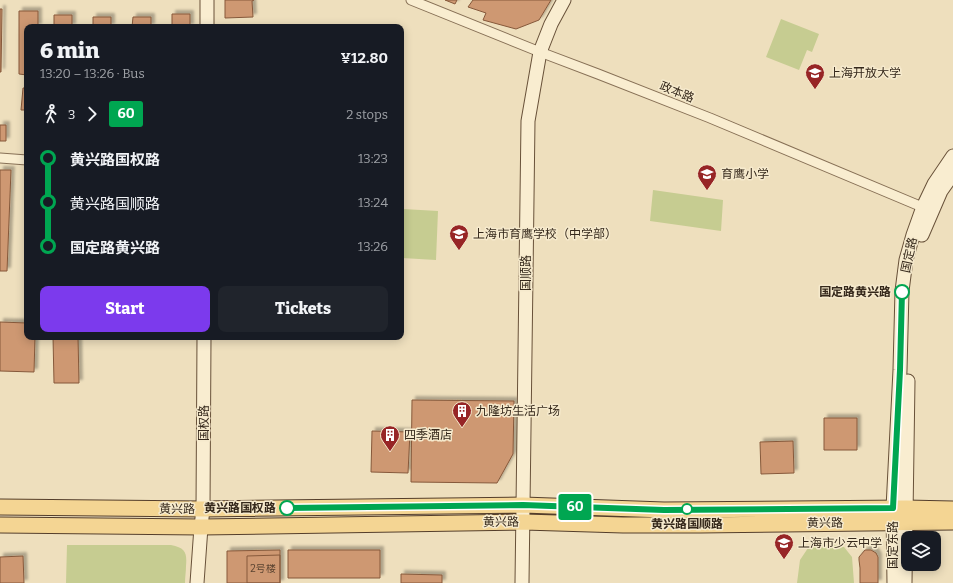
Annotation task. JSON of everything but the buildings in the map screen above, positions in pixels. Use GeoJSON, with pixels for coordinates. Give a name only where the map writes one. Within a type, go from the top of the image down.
{"type":"FeatureCollection","features":[{"type":"Feature","properties":{"kind":"main road","name":"黄兴路"},"geometry":{"type":"LineString","coordinates":[[0,507],[203,509],[523,505],[664,510],[899,515]]}},
{"type":"Feature","properties":{"kind":"main road","name":"黄兴路"},"geometry":{"type":"LineString","coordinates":[[0,525],[201,527],[524,522],[623,525],[700,525],[899,515],[953,509]]}},
{"type":"Feature","properties":{"kind":"main road"},"geometry":{"type":"LineString","coordinates":[[899,515],[953,522]]}},
{"type":"Feature","properties":{"kind":"street"},"geometry":{"type":"LineString","coordinates":[[207,0],[207,24]]}},
{"type":"Feature","properties":{"kind":"street","name":"政本路"},"geometry":{"type":"LineString","coordinates":[[411,0],[710,118],[928,209]]}},
{"type":"Feature","properties":{"kind":"street","name":"国顺路"},"geometry":{"type":"LineString","coordinates":[[522,583],[524,522],[528,121],[540,52],[551,24],[564,0]]}},
{"type":"Feature","properties":{"kind":"street","name":"国定路"},"geometry":{"type":"LineString","coordinates":[[899,515],[912,269],[934,184],[953,156]]}},
{"type":"Feature","properties":{"kind":"street"},"geometry":{"type":"LineString","coordinates":[[0,158],[24,160]]}},
{"type":"Feature","properties":{"kind":"street","name":"国定路"},"geometry":{"type":"LineString","coordinates":[[928,209],[953,174]]}},
{"type":"Feature","properties":{"kind":"street","name":"国权路"},"geometry":{"type":"LineString","coordinates":[[196,583],[203,509],[204,340]]}},
{"type":"Feature","properties":{"kind":"street","name":"国定东路"},"geometry":{"type":"LineString","coordinates":[[894,583],[899,515]]}},
{"type":"Feature","properties":{"kind":"street","name":"国定东路"},"geometry":{"type":"LineString","coordinates":[[899,515],[905,583]]}},
{"type":"Feature","properties":{"kind":"green space"},"geometry":{"type":"Polygon","coordinates":[[[781,19],[819,34],[812,52],[807,50],[799,70],[766,57],[781,19]]]}},
{"type":"Feature","properties":{"kind":"green space"},"geometry":{"type":"Polygon","coordinates":[[[653,190],[723,200],[721,231],[650,221],[653,190]]]}},
{"type":"Feature","properties":{"kind":"green space"},"geometry":{"type":"Polygon","coordinates":[[[404,209],[438,211],[436,260],[404,258],[404,209]]]}},
{"type":"Feature","properties":{"kind":"green space"},"geometry":{"type":"Polygon","coordinates":[[[827,543],[844,547],[852,557],[854,583],[797,583],[800,560],[808,548],[827,543]]]}},
{"type":"Feature","properties":{"kind":"green space"},"geometry":{"type":"Polygon","coordinates":[[[67,545],[176,546],[183,550],[186,554],[185,583],[66,583],[67,545]]]}},
{"type":"Feature","properties":{"kind":"bus line","name":"60"},"geometry":{"type":"LineString","coordinates":[[287,508],[523,505],[664,510],[893,508],[900,370],[902,292]]}},
{"type":"Feature","properties":{"kind":"place","name":"上海开放大学"},"geometry":{"type":"Point","coordinates":[815,90]}},
{"type":"Feature","properties":{"kind":"place","name":"育鹰小学"},"geometry":{"type":"Point","coordinates":[707,191]}},
{"type":"Feature","properties":{"kind":"place","name":"上海市育鹰学校（中学部）"},"geometry":{"type":"Point","coordinates":[459,251]}},
{"type":"Feature","properties":{"kind":"place","name":"国定路黄兴路"},"geometry":{"type":"Point","coordinates":[902,292]}},
{"type":"Feature","properties":{"kind":"place","name":"九隆坊生活广场"},"geometry":{"type":"Point","coordinates":[462,428]}},
{"type":"Feature","properties":{"kind":"place","name":"四季酒店"},"geometry":{"type":"Point","coordinates":[390,452]}},
{"type":"Feature","properties":{"kind":"place","name":"黄兴路国权路"},"geometry":{"type":"Point","coordinates":[287,508]}},
{"type":"Feature","properties":{"kind":"place","name":"黄兴路国顺路"},"geometry":{"type":"Point","coordinates":[687,509]}},
{"type":"Feature","properties":{"kind":"place","name":"上海市少云中学"},"geometry":{"type":"Point","coordinates":[784,560]}}]}
